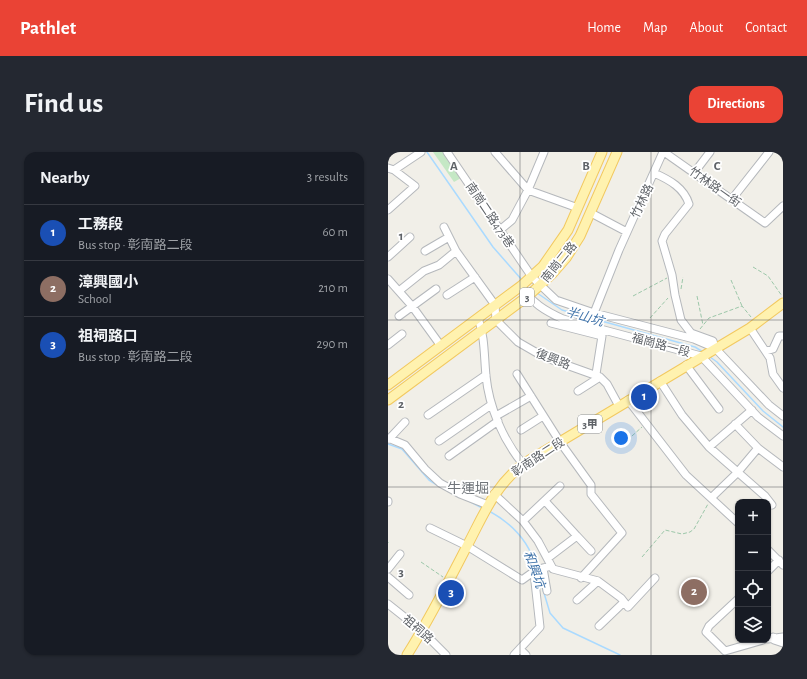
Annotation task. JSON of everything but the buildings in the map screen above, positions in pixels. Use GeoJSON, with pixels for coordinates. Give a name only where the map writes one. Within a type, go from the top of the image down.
{"type":"FeatureCollection","features":[{"type":"Feature","properties":{"kind":"main road","name":"南崗二路"},"geometry":{"type":"LineString","coordinates":[[388,384],[521,286],[543,266],[557,248],[568,230],[602,152]]}},
{"type":"Feature","properties":{"kind":"main road","name":"南崗二路"},"geometry":{"type":"LineString","coordinates":[[388,400],[528,296],[540,286],[566,258],[591,213],[618,152]]}},
{"type":"Feature","properties":{"kind":"main road","name":"彰南路二段"},"geometry":{"type":"LineString","coordinates":[[407,655],[422,631],[486,508],[494,494],[509,475],[524,464],[628,400],[753,326],[783,303]]}},
{"type":"Feature","properties":{"kind":"street","name":"南崗二路473巷"},"geometry":{"type":"LineString","coordinates":[[447,152],[532,277]]}},
{"type":"Feature","properties":{"kind":"street"},"geometry":{"type":"LineString","coordinates":[[495,152],[528,190],[578,208]]}},
{"type":"Feature","properties":{"kind":"street"},"geometry":{"type":"LineString","coordinates":[[500,230],[512,220],[528,190],[544,152]]}},
{"type":"Feature","properties":{"kind":"street","name":"竹林路一街"},"geometry":{"type":"LineString","coordinates":[[664,152],[765,223],[783,206]]}},
{"type":"Feature","properties":{"kind":"street","name":"竹林路"},"geometry":{"type":"LineString","coordinates":[[594,314],[619,250],[664,152]]}},
{"type":"Feature","properties":{"kind":"street"},"geometry":{"type":"LineString","coordinates":[[694,173],[710,152]]}},
{"type":"Feature","properties":{"kind":"street"},"geometry":{"type":"LineString","coordinates":[[732,199],[768,152]]}},
{"type":"Feature","properties":{"kind":"street"},"geometry":{"type":"LineString","coordinates":[[388,210],[416,186],[391,169],[418,153]]}},
{"type":"Feature","properties":{"kind":"street"},"geometry":{"type":"LineString","coordinates":[[654,173],[666,178],[681,189],[689,204],[665,234],[662,241],[672,275],[681,320],[691,333],[713,341],[708,352]]}},
{"type":"Feature","properties":{"kind":"street"},"geometry":{"type":"LineString","coordinates":[[591,213],[627,232]]}},
{"type":"Feature","properties":{"kind":"street"},"geometry":{"type":"LineString","coordinates":[[444,228],[456,251],[495,305],[496,320]]}},
{"type":"Feature","properties":{"kind":"street"},"geometry":{"type":"LineString","coordinates":[[388,257],[410,237]]}},
{"type":"Feature","properties":{"kind":"street"},"geometry":{"type":"LineString","coordinates":[[426,251],[449,237]]}},
{"type":"Feature","properties":{"kind":"street"},"geometry":{"type":"LineString","coordinates":[[399,291],[424,271],[439,265],[456,251]]}},
{"type":"Feature","properties":{"kind":"street"},"geometry":{"type":"LineString","coordinates":[[447,295],[475,277]]}},
{"type":"Feature","properties":{"kind":"street","name":"福崗路一段"},"geometry":{"type":"LineString","coordinates":[[532,277],[556,300],[594,314],[694,338],[708,352],[783,416]]}},
{"type":"Feature","properties":{"kind":"street"},"geometry":{"type":"LineString","coordinates":[[388,279],[412,306],[441,346]]}},
{"type":"Feature","properties":{"kind":"street","name":"福崗路一段"},"geometry":{"type":"LineString","coordinates":[[521,286],[528,296],[545,311],[563,319],[708,352],[758,417],[783,436]]}},
{"type":"Feature","properties":{"kind":"street"},"geometry":{"type":"LineString","coordinates":[[399,316],[436,289]]}},
{"type":"Feature","properties":{"kind":"street"},"geometry":{"type":"LineString","coordinates":[[478,318],[483,330],[486,375],[491,405],[514,453],[524,464]]}},
{"type":"Feature","properties":{"kind":"street","name":"復興路"},"geometry":{"type":"LineString","coordinates":[[496,320],[518,342],[534,352],[598,376]]}},
{"type":"Feature","properties":{"kind":"street"},"geometry":{"type":"LineString","coordinates":[[550,323],[602,336],[598,376],[578,391]]}},
{"type":"Feature","properties":{"kind":"street"},"geometry":{"type":"LineString","coordinates":[[753,326],[770,358],[773,374],[783,388]]}},
{"type":"Feature","properties":{"kind":"street"},"geometry":{"type":"LineString","coordinates":[[388,345],[402,334]]}},
{"type":"Feature","properties":{"kind":"street"},"geometry":{"type":"LineString","coordinates":[[766,351],[773,349],[779,336],[783,336]]}},
{"type":"Feature","properties":{"kind":"street"},"geometry":{"type":"LineString","coordinates":[[686,365],[719,409]]}},
{"type":"Feature","properties":{"kind":"street"},"geometry":{"type":"LineString","coordinates":[[517,374],[560,442],[591,485],[590,494],[622,533],[581,578]]}},
{"type":"Feature","properties":{"kind":"street"},"geometry":{"type":"LineString","coordinates":[[428,415],[486,375]]}},
{"type":"Feature","properties":{"kind":"street"},"geometry":{"type":"LineString","coordinates":[[598,376],[606,384],[619,406]]}},
{"type":"Feature","properties":{"kind":"street"},"geometry":{"type":"LineString","coordinates":[[660,381],[682,415],[709,447],[765,496],[772,505]]}},
{"type":"Feature","properties":{"kind":"street"},"geometry":{"type":"LineString","coordinates":[[388,384],[396,394]]}},
{"type":"Feature","properties":{"kind":"street"},"geometry":{"type":"LineString","coordinates":[[449,456],[497,418],[531,396]]}},
{"type":"Feature","properties":{"kind":"street"},"geometry":{"type":"LineString","coordinates":[[628,400],[686,474],[735,520]]}},
{"type":"Feature","properties":{"kind":"street"},"geometry":{"type":"LineString","coordinates":[[439,441],[491,405]]}},
{"type":"Feature","properties":{"kind":"street"},"geometry":{"type":"LineString","coordinates":[[709,447],[752,410]]}},
{"type":"Feature","properties":{"kind":"street"},"geometry":{"type":"LineString","coordinates":[[521,430],[543,416]]}},
{"type":"Feature","properties":{"kind":"street"},"geometry":{"type":"LineString","coordinates":[[405,422],[389,439],[405,445],[425,470],[440,483],[486,508]]}},
{"type":"Feature","properties":{"kind":"street"},"geometry":{"type":"LineString","coordinates":[[735,424],[758,448],[783,467]]}},
{"type":"Feature","properties":{"kind":"street"},"geometry":{"type":"LineString","coordinates":[[711,498],[737,473],[758,448]]}},
{"type":"Feature","properties":{"kind":"street"},"geometry":{"type":"LineString","coordinates":[[524,521],[560,486]]}},
{"type":"Feature","properties":{"kind":"street"},"geometry":{"type":"LineString","coordinates":[[494,494],[524,521],[548,558],[553,569],[581,578],[598,581],[628,607],[655,578]]}},
{"type":"Feature","properties":{"kind":"street"},"geometry":{"type":"LineString","coordinates":[[544,501],[591,551]]}},
{"type":"Feature","properties":{"kind":"street"},"geometry":{"type":"LineString","coordinates":[[430,528],[467,546],[522,580],[537,570],[551,566]]}},
{"type":"Feature","properties":{"kind":"street"},"geometry":{"type":"LineString","coordinates":[[548,558],[577,536]]}},
{"type":"Feature","properties":{"kind":"street"},"geometry":{"type":"LineString","coordinates":[[771,553],[781,562],[771,569]]}},
{"type":"Feature","properties":{"kind":"street"},"geometry":{"type":"LineString","coordinates":[[388,569],[400,554]]}},
{"type":"Feature","properties":{"kind":"street"},"geometry":{"type":"LineString","coordinates":[[537,570],[547,591]]}},
{"type":"Feature","properties":{"kind":"street"},"geometry":{"type":"LineString","coordinates":[[514,655],[540,626],[537,570]]}},
{"type":"Feature","properties":{"kind":"street"},"geometry":{"type":"LineString","coordinates":[[388,577],[409,595]]}},
{"type":"Feature","properties":{"kind":"street"},"geometry":{"type":"LineString","coordinates":[[577,600],[598,581]]}},
{"type":"Feature","properties":{"kind":"street"},"geometry":{"type":"LineString","coordinates":[[599,626],[624,602]]}},
{"type":"Feature","properties":{"kind":"street"},"geometry":{"type":"LineString","coordinates":[[735,602],[709,626],[706,632],[725,651],[753,643]]}},
{"type":"Feature","properties":{"kind":"street","name":"祖祠路"},"geometry":{"type":"LineString","coordinates":[[388,604],[422,631],[446,655]]}},
{"type":"Feature","properties":{"kind":"street"},"geometry":{"type":"LineString","coordinates":[[771,638],[783,637]]}},
{"type":"Feature","properties":{"kind":"street"},"geometry":{"type":"LineString","coordinates":[[771,638],[783,643]]}},
{"type":"Feature","properties":{"kind":"street"},"geometry":{"type":"LineString","coordinates":[[520,649],[526,655]]}},
{"type":"Feature","properties":{"kind":"path"},"geometry":{"type":"LineString","coordinates":[[753,267],[768,276],[783,298]]}},
{"type":"Feature","properties":{"kind":"path"},"geometry":{"type":"LineString","coordinates":[[633,296],[672,275]]}},
{"type":"Feature","properties":{"kind":"path"},"geometry":{"type":"LineString","coordinates":[[731,280],[742,306],[753,326]]}},
{"type":"Feature","properties":{"kind":"path"},"geometry":{"type":"LineString","coordinates":[[697,296],[703,326]]}},
{"type":"Feature","properties":{"kind":"path"},"geometry":{"type":"LineString","coordinates":[[696,335],[709,318],[742,306]]}},
{"type":"Feature","properties":{"kind":"path"},"geometry":{"type":"LineString","coordinates":[[623,444],[647,423]]}},
{"type":"Feature","properties":{"kind":"path"},"geometry":{"type":"LineString","coordinates":[[642,557],[665,530],[682,534],[694,529],[711,498]]}},
{"type":"Feature","properties":{"kind":"path"},"geometry":{"type":"LineString","coordinates":[[421,562],[448,580]]}},
{"type":"Feature","properties":{"kind":"green space"},"geometry":{"type":"Polygon","coordinates":[[[433,152],[444,152],[461,178],[454,182],[433,152]]]}},
{"type":"Feature","properties":{"kind":"waterway","name":"半山坑"},"geometry":{"type":"LineString","coordinates":[[427,152],[493,247],[522,280]]}},
{"type":"Feature","properties":{"kind":"waterway","name":"半山坑"},"geometry":{"type":"LineString","coordinates":[[537,293],[562,310],[695,347],[703,352]]}},
{"type":"Feature","properties":{"kind":"waterway","name":"半山坑"},"geometry":{"type":"LineString","coordinates":[[710,357],[717,362],[763,411],[783,427]]}},
{"type":"Feature","properties":{"kind":"waterway","name":"和興坑"},"geometry":{"type":"LineString","coordinates":[[388,444],[402,449],[429,480],[437,485]]}},
{"type":"Feature","properties":{"kind":"waterway","name":"和興坑"},"geometry":{"type":"LineString","coordinates":[[469,501],[484,509]]}},
{"type":"Feature","properties":{"kind":"waterway","name":"和興坑"},"geometry":{"type":"LineString","coordinates":[[489,511],[498,516],[519,534],[529,549],[536,567]]}},
{"type":"Feature","properties":{"kind":"waterway","name":"和興坑"},"geometry":{"type":"LineString","coordinates":[[538,573],[550,613],[563,628],[620,655]]}},
{"type":"Feature","properties":{"kind":"place","name":"工務段"},"geometry":{"type":"Point","coordinates":[644,397]}},
{"type":"Feature","properties":{"kind":"place","name":"漳興國小"},"geometry":{"type":"Point","coordinates":[694,592]}},
{"type":"Feature","properties":{"kind":"place","name":"祖祠路口"},"geometry":{"type":"Point","coordinates":[451,593]}},
{"type":"Feature","properties":{"kind":"district","name":"牛運堀"},"geometry":{"type":"Point","coordinates":[468,488]}}]}
